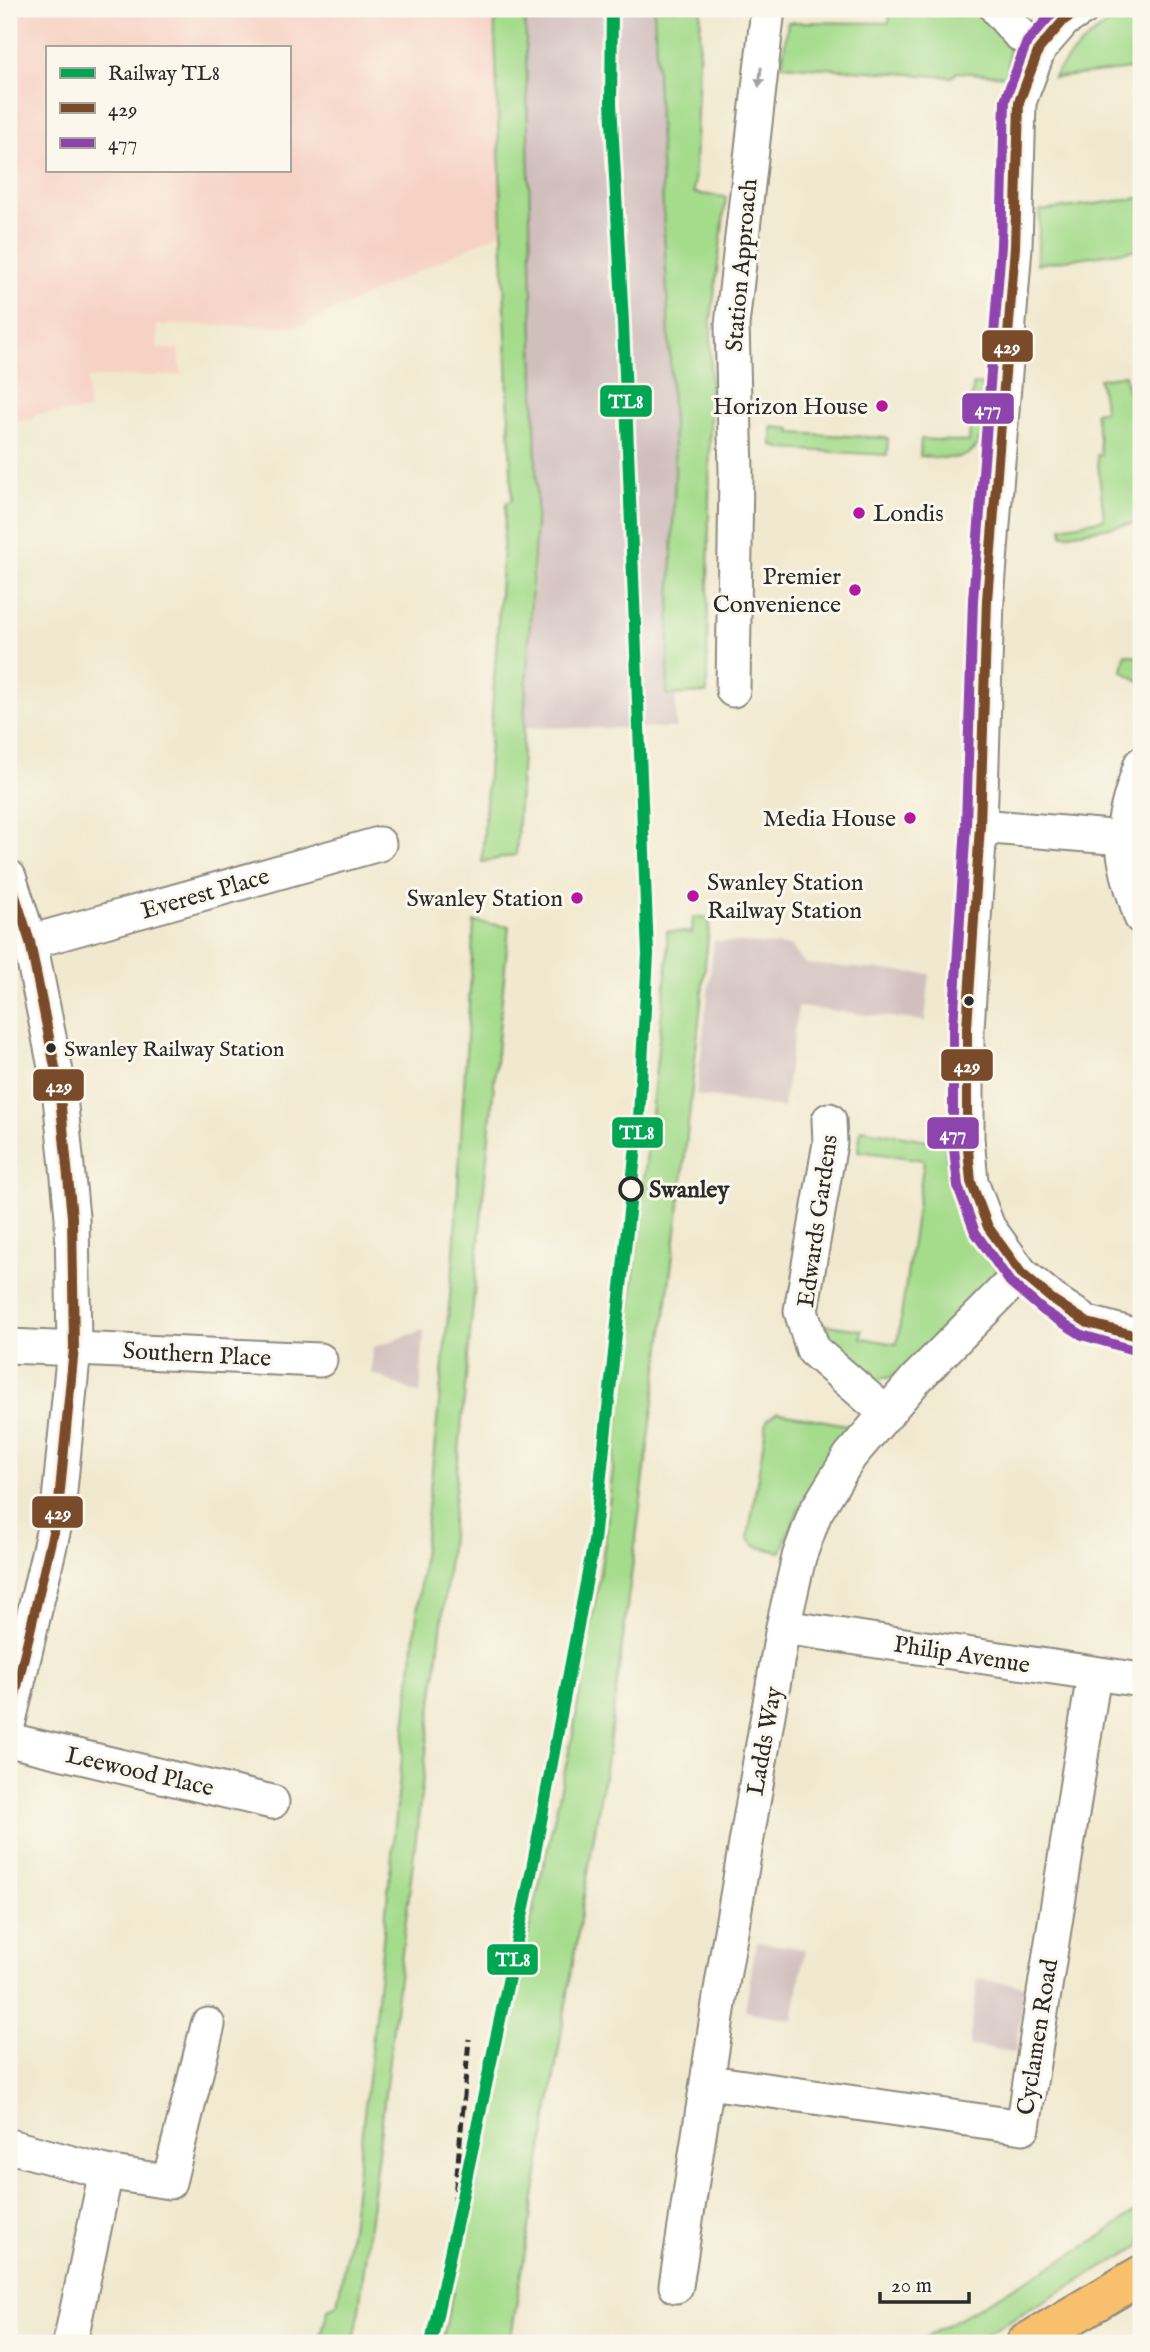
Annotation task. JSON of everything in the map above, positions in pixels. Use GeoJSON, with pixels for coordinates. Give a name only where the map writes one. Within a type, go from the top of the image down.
{"type":"FeatureCollection","features":[{"type":"Feature","properties":{"kind":"highway"},"geometry":{"type":"LineString","coordinates":[[1026,2343],[1141,2275]]}},
{"type":"Feature","properties":{"kind":"street","name":"Station Approach"},"geometry":{"type":"LineString","coordinates":[[733,690],[736,472],[732,325],[768,9]]}},
{"type":"Feature","properties":{"kind":"street"},"geometry":{"type":"LineString","coordinates":[[997,9],[1018,33],[1039,49]]}},
{"type":"Feature","properties":{"kind":"street"},"geometry":{"type":"LineString","coordinates":[[1082,9],[1064,20],[1039,49],[1019,102],[1015,247],[987,600],[979,826],[967,1028],[967,1138],[971,1182],[988,1227],[1021,1273],[1053,1300],[1088,1323],[1141,1337]]}},
{"type":"Feature","properties":{"kind":"street"},"geometry":{"type":"LineString","coordinates":[[1141,764],[1123,838],[1130,885],[1141,917]]}},
{"type":"Feature","properties":{"kind":"street"},"geometry":{"type":"LineString","coordinates":[[979,826],[1123,838]]}},
{"type":"Feature","properties":{"kind":"street","name":"Everest Place"},"geometry":{"type":"LineString","coordinates":[[30,942],[379,844]]}},
{"type":"Feature","properties":{"kind":"street"},"geometry":{"type":"LineString","coordinates":[[9,877],[30,942],[59,1087],[69,1171],[74,1256],[74,1348],[58,1511],[9,1721]]}},
{"type":"Feature","properties":{"kind":"street","name":"Edwards Gardens"},"geometry":{"type":"LineString","coordinates":[[830,1120],[830,1143],[801,1311],[813,1350],[887,1414]]}},
{"type":"Feature","properties":{"kind":"street","name":"Ladds Way"},"geometry":{"type":"LineString","coordinates":[[676,2286],[722,1984],[783,1628],[799,1558],[815,1513],[850,1456],[916,1380],[1021,1273]]}},
{"type":"Feature","properties":{"kind":"street","name":"Southern Place"},"geometry":{"type":"LineString","coordinates":[[9,1346],[320,1360]]}},
{"type":"Feature","properties":{"kind":"street","name":"Philip Avenue"},"geometry":{"type":"LineString","coordinates":[[783,1628],[1141,1679]]}},
{"type":"Feature","properties":{"kind":"street","name":"Cyclamen Road"},"geometry":{"type":"LineString","coordinates":[[709,2082],[1023,2127],[1094,1674]]}},
{"type":"Feature","properties":{"kind":"street","name":"Leewood Place"},"geometry":{"type":"LineString","coordinates":[[9,1740],[272,1802]]}},
{"type":"Feature","properties":{"kind":"street"},"geometry":{"type":"LineString","coordinates":[[9,2146],[106,2172],[169,2182],[208,2025]]}},
{"type":"Feature","properties":{"kind":"street"},"geometry":{"type":"LineString","coordinates":[[70,2343],[106,2172]]}},
{"type":"Feature","properties":{"kind":"shaded area"},"geometry":{"type":"Polygon","coordinates":[[[9,9],[492,9],[502,232],[301,326],[157,325],[158,349],[179,349],[181,375],[88,378],[88,411],[34,414],[33,420],[9,421],[9,9]]]}},
{"type":"Feature","properties":{"kind":"shaded area"},"geometry":{"type":"Polygon","coordinates":[[[525,9],[654,9],[675,471],[676,728],[522,728],[535,577],[537,505],[525,9]]]}},
{"type":"Feature","properties":{"kind":"shaded area"},"geometry":{"type":"Polygon","coordinates":[[[714,941],[790,946],[806,964],[930,974],[925,1021],[798,1007],[783,1108],[696,1095],[714,941]]]}},
{"type":"Feature","properties":{"kind":"shaded area"},"geometry":{"type":"Polygon","coordinates":[[[424,1330],[420,1394],[371,1373],[373,1347],[424,1330]]]}},
{"type":"Feature","properties":{"kind":"shaded area"},"geometry":{"type":"Polygon","coordinates":[[[756,1942],[805,1949],[793,2020],[745,2011],[756,1942]]]}},
{"type":"Feature","properties":{"kind":"shaded area"},"geometry":{"type":"Polygon","coordinates":[[[978,1979],[1025,1986],[1016,2052],[969,2046],[978,1979]]]}},
{"type":"Feature","properties":{"kind":"green space"},"geometry":{"type":"Polygon","coordinates":[[[494,9],[525,9],[537,505],[516,855],[482,862],[506,503],[512,500],[494,9]]]}},
{"type":"Feature","properties":{"kind":"green space"},"geometry":{"type":"Polygon","coordinates":[[[654,9],[701,9],[694,193],[726,197],[711,321],[707,693],[667,695],[675,471],[654,9]]]}},
{"type":"Feature","properties":{"kind":"green space"},"geometry":{"type":"Polygon","coordinates":[[[890,9],[963,9],[990,18],[1006,36],[1007,76],[957,72],[952,77],[782,65],[788,22],[889,23],[890,9]]]}},
{"type":"Feature","properties":{"kind":"green space"},"geometry":{"type":"Polygon","coordinates":[[[1141,17],[1141,84],[1138,68],[1053,78],[1075,51],[1105,26],[1124,18],[1141,17]]]}},
{"type":"Feature","properties":{"kind":"green space"},"geometry":{"type":"Polygon","coordinates":[[[1141,198],[1141,249],[1037,264],[1040,211],[1141,198]]]}},
{"type":"Feature","properties":{"kind":"green space"},"geometry":{"type":"Polygon","coordinates":[[[1125,375],[1128,393],[1132,393],[1141,458],[1141,522],[1063,535],[1062,527],[1104,519],[1097,455],[1101,454],[1095,412],[1105,410],[1099,379],[1125,375]]]}},
{"type":"Feature","properties":{"kind":"green space"},"geometry":{"type":"Polygon","coordinates":[[[973,384],[984,385],[983,427],[976,447],[969,453],[954,458],[920,456],[921,439],[969,442],[973,384]]]}},
{"type":"Feature","properties":{"kind":"green space"},"geometry":{"type":"Polygon","coordinates":[[[772,427],[791,429],[791,433],[888,438],[887,455],[783,449],[772,445],[772,427]]]}},
{"type":"Feature","properties":{"kind":"green space"},"geometry":{"type":"Polygon","coordinates":[[[1125,654],[1141,658],[1141,682],[1122,671],[1125,654]]]}},
{"type":"Feature","properties":{"kind":"green space"},"geometry":{"type":"Polygon","coordinates":[[[693,917],[710,918],[680,1201],[609,1745],[510,2343],[442,2343],[520,1970],[572,1739],[605,1542],[668,956],[667,931],[692,933],[693,917]]]}},
{"type":"Feature","properties":{"kind":"green space"},"geometry":{"type":"Polygon","coordinates":[[[474,922],[509,926],[446,1588],[357,2326],[353,2343],[319,2343],[328,2309],[337,2305],[351,2228],[375,2017],[453,1268],[474,922]]]}},
{"type":"Feature","properties":{"kind":"green space"},"geometry":{"type":"Polygon","coordinates":[[[861,1129],[945,1143],[951,1190],[961,1193],[994,1254],[995,1277],[908,1368],[891,1377],[878,1379],[831,1346],[826,1332],[817,1332],[813,1323],[862,1330],[861,1338],[897,1344],[924,1160],[858,1151],[861,1129]]]}},
{"type":"Feature","properties":{"kind":"green space"},"geometry":{"type":"Polygon","coordinates":[[[777,1412],[847,1425],[838,1446],[806,1495],[781,1552],[755,1546],[748,1538],[767,1420],[777,1412]]]}},
{"type":"Feature","properties":{"kind":"green space"},"geometry":{"type":"Polygon","coordinates":[[[1141,2207],[1141,2246],[970,2343],[916,2343],[1093,2242],[1141,2207]]]}},
{"type":"Feature","properties":{"kind":"railway"},"geometry":{"type":"LineString","coordinates":[[449,2265],[469,2039]]}},
{"type":"Feature","properties":{"kind":"rail line","name":"TL8"},"geometry":{"type":"LineString","coordinates":[[431,2343],[531,1874],[594,1541],[639,1118],[648,954],[623,323],[611,103],[612,9]]}},
{"type":"Feature","properties":{"kind":"transit line","name":"477"},"geometry":{"type":"LineString","coordinates":[[1056,9],[1027,42],[1005,100],[1001,246],[973,600],[966,825],[953,1027],[953,1139],[958,1186],[975,1232],[1010,1282],[1044,1311],[1082,1335],[1137,1351]]}},
{"type":"Feature","properties":{"kind":"transit line","name":"429"},"geometry":{"type":"LineString","coordinates":[[1082,9],[1064,20],[1039,49],[1019,102],[1015,247],[987,600],[980,826],[967,1028],[967,1138],[971,1182],[988,1227],[1021,1273],[1053,1300],[1088,1323],[1141,1337]]}},
{"type":"Feature","properties":{"kind":"transit line","name":"429"},"geometry":{"type":"LineString","coordinates":[[9,877],[30,942],[59,1087],[72,1217],[74,1348],[58,1511],[9,1721]]}},
{"type":"Feature","properties":{"kind":"place","name":"Horizon House"},"geometry":{"type":"Point","coordinates":[882,406]}},
{"type":"Feature","properties":{"kind":"place","name":"Londis"},"geometry":{"type":"Point","coordinates":[859,513]}},
{"type":"Feature","properties":{"kind":"place","name":"Premier Convenience"},"geometry":{"type":"Point","coordinates":[855,590]}},
{"type":"Feature","properties":{"kind":"place","name":"Media House"},"geometry":{"type":"Point","coordinates":[910,818]}},
{"type":"Feature","properties":{"kind":"place","name":"Swanley Station Railway Station"},"geometry":{"type":"Point","coordinates":[693,896]}},
{"type":"Feature","properties":{"kind":"place","name":"Swanley Station"},"geometry":{"type":"Point","coordinates":[577,898]}},
{"type":"Feature","properties":{"kind":"place","name":"Swanley Railway Station"},"geometry":{"type":"Point","coordinates":[51,1048]}},
{"type":"Feature","properties":{"kind":"place","name":"Swanley"},"geometry":{"type":"Point","coordinates":[631,1189]}}]}
